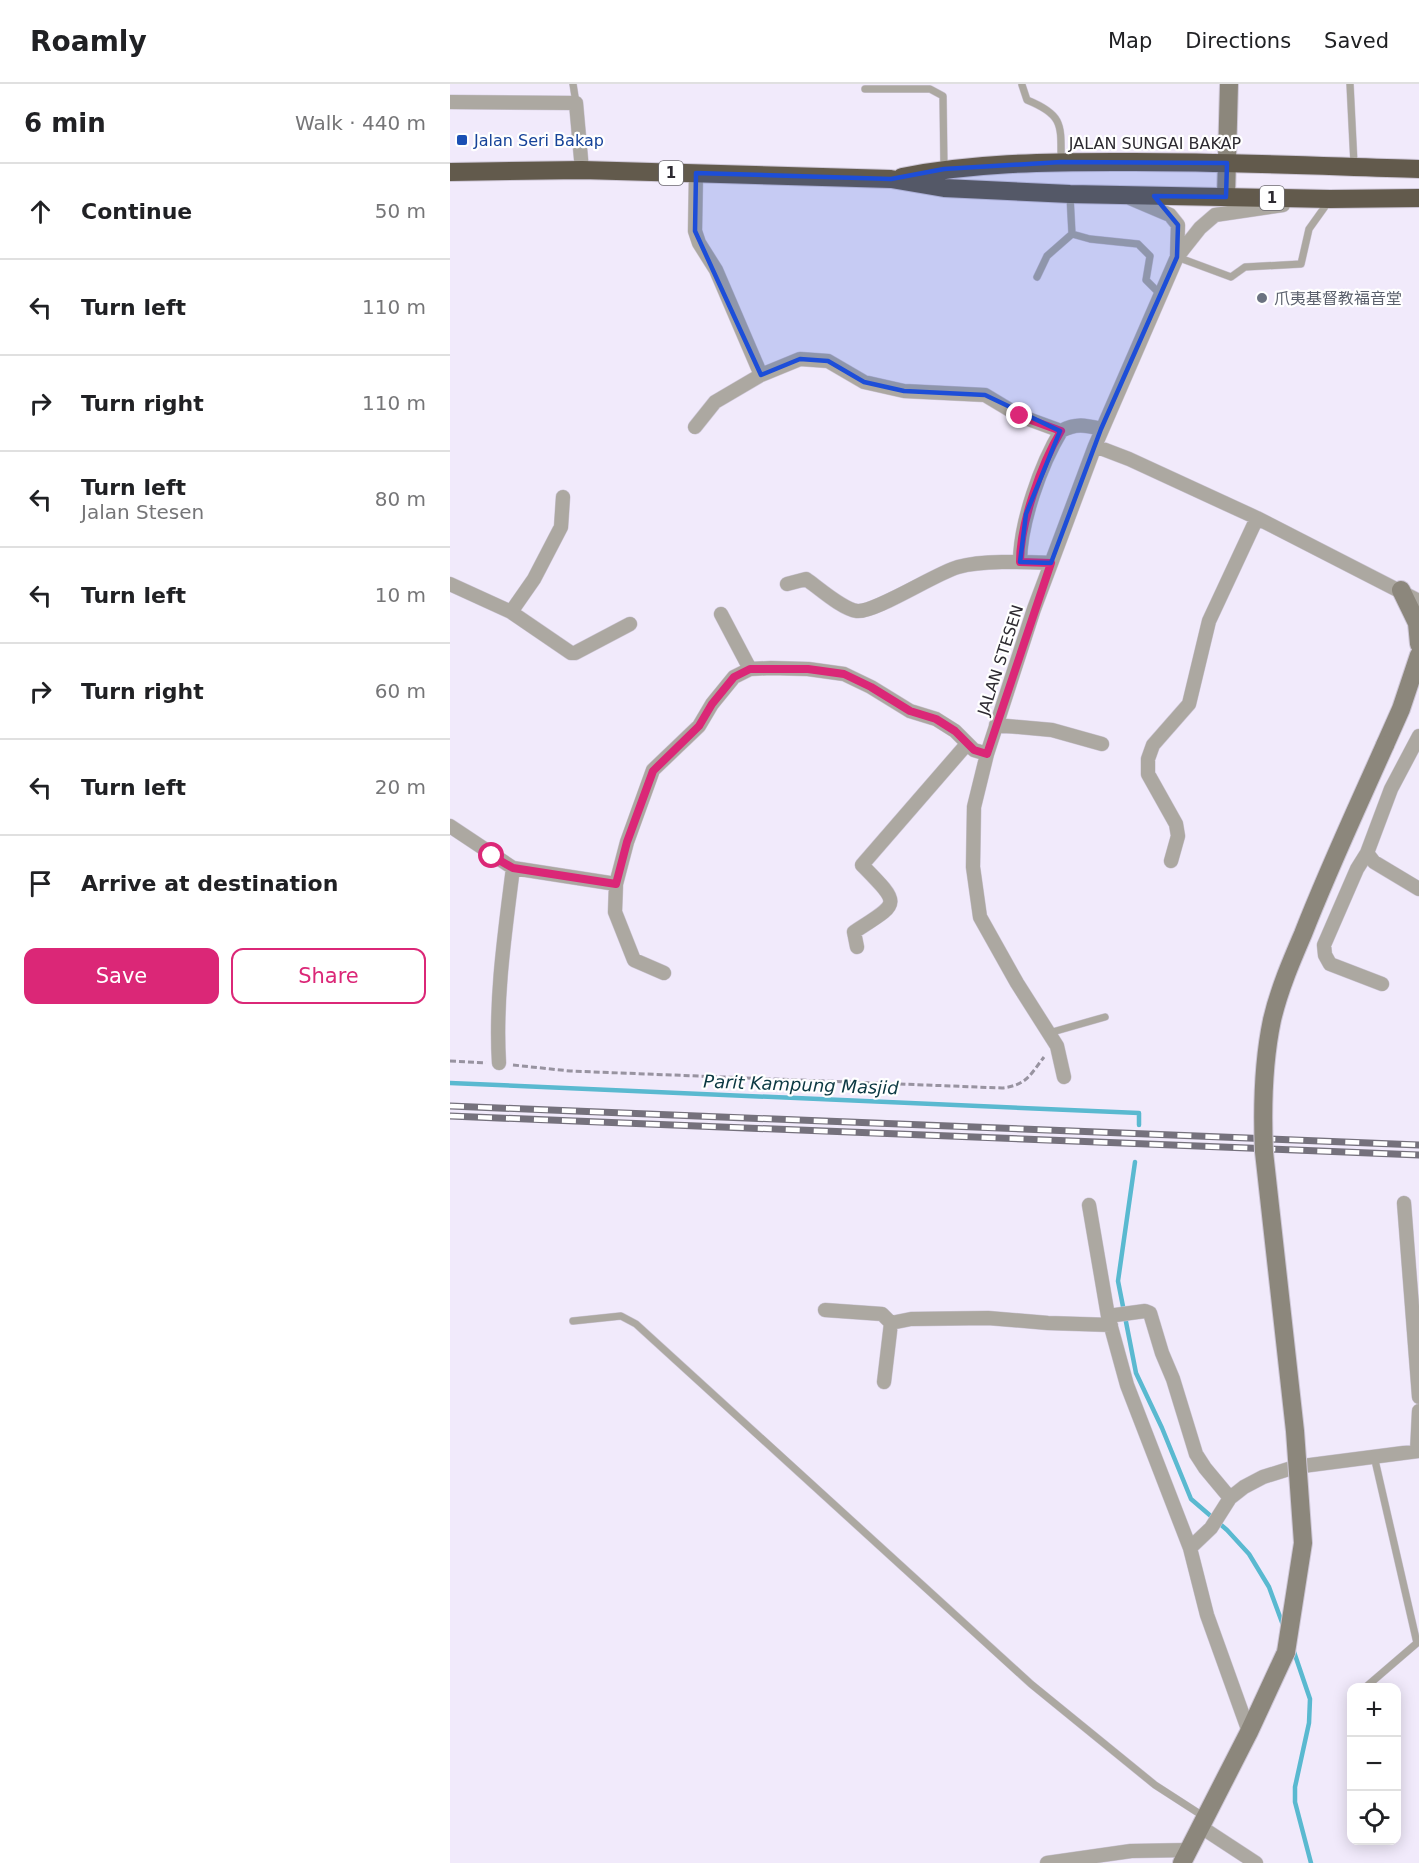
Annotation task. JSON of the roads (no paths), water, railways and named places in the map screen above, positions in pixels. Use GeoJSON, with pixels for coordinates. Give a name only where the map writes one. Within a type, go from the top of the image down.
{"type":"FeatureCollection","features":[{"type":"Feature","properties":{"kind":"highway","name":"JALAN SUNGAI BAKAP"},"geometry":{"type":"LineString","coordinates":[[891,179],[944,169],[1061,162],[1227,163],[1419,169]]}},
{"type":"Feature","properties":{"kind":"highway","name":"JALAN SUNGAI BAKAP"},"geometry":{"type":"LineString","coordinates":[[450,172],[582,170],[891,179],[944,188],[1125,196],[1419,198]]}},
{"type":"Feature","properties":{"kind":"street"},"geometry":{"type":"LineString","coordinates":[[1226,197],[1229,84]]}},
{"type":"Feature","properties":{"kind":"street"},"geometry":{"type":"LineString","coordinates":[[450,102],[576,103],[582,170]]}},
{"type":"Feature","properties":{"kind":"street"},"geometry":{"type":"LineString","coordinates":[[696,173],[695,231],[699,243],[716,270],[761,375]]}},
{"type":"Feature","properties":{"kind":"street","name":"JALAN STESEN"},"geometry":{"type":"LineString","coordinates":[[1125,196],[1170,215],[1178,225],[1177,256]]}},
{"type":"Feature","properties":{"kind":"street","name":"JALAN STESEN"},"geometry":{"type":"LineString","coordinates":[[1064,1077],[1057,1046],[1017,983],[980,916],[973,867],[974,807],[987,754],[1051,563],[1101,429],[1177,256],[1200,228],[1215,215],[1330,199]]}},
{"type":"Feature","properties":{"kind":"street"},"geometry":{"type":"LineString","coordinates":[[695,427],[715,402],[761,375],[800,359],[828,361],[864,382],[904,391],[985,395],[1020,416],[1061,431]]}},
{"type":"Feature","properties":{"kind":"street"},"geometry":{"type":"LineString","coordinates":[[1020,562],[1020,544],[1026,514],[1061,431],[1071,425],[1084,424],[1101,429]]}},
{"type":"Feature","properties":{"kind":"street"},"geometry":{"type":"LineString","coordinates":[[1095,446],[1130,459],[1410,590],[1419,601]]}},
{"type":"Feature","properties":{"kind":"street"},"geometry":{"type":"LineString","coordinates":[[511,612],[534,579],[561,527],[563,497]]}},
{"type":"Feature","properties":{"kind":"street"},"geometry":{"type":"LineString","coordinates":[[1171,861],[1178,832],[1176,824],[1148,774],[1148,759],[1153,745],[1189,704],[1209,621],[1257,518]]}},
{"type":"Feature","properties":{"kind":"street"},"geometry":{"type":"LineString","coordinates":[[787,584],[806,579],[843,605],[858,611],[874,607],[958,567],[1020,562],[1051,563]]}},
{"type":"Feature","properties":{"kind":"street"},"geometry":{"type":"LineString","coordinates":[[450,584],[511,612],[571,653],[630,624]]}},
{"type":"Feature","properties":{"kind":"street"},"geometry":{"type":"LineString","coordinates":[[1410,590],[1419,644]]}},
{"type":"Feature","properties":{"kind":"street"},"geometry":{"type":"LineString","coordinates":[[721,614],[750,669]]}},
{"type":"Feature","properties":{"kind":"street"},"geometry":{"type":"LineString","coordinates":[[1047,1863],[1131,1851],[1185,1857],[1249,1732],[1286,1652],[1304,1543],[1295,1431],[1264,1152],[1262,1109],[1266,1059],[1272,1019],[1284,982],[1318,894],[1401,709],[1419,655]]}},
{"type":"Feature","properties":{"kind":"street"},"geometry":{"type":"LineString","coordinates":[[664,973],[634,960],[615,912],[616,884],[627,842],[653,771],[699,726],[712,704],[734,677],[750,669],[808,669],[844,674],[871,687],[910,711],[936,719],[955,731],[974,750],[987,754]]}},
{"type":"Feature","properties":{"kind":"street"},"geometry":{"type":"LineString","coordinates":[[1401,709],[1419,682]]}},
{"type":"Feature","properties":{"kind":"street"},"geometry":{"type":"LineString","coordinates":[[996,725],[1052,730],[1102,744]]}},
{"type":"Feature","properties":{"kind":"street"},"geometry":{"type":"LineString","coordinates":[[1382,984],[1330,964],[1325,955],[1324,945],[1357,869],[1367,853],[1391,789],[1419,736]]}},
{"type":"Feature","properties":{"kind":"street"},"geometry":{"type":"LineString","coordinates":[[857,947],[854,932],[888,910],[891,903],[888,892],[862,865],[967,744]]}},
{"type":"Feature","properties":{"kind":"street"},"geometry":{"type":"LineString","coordinates":[[450,826],[513,868],[616,884]]}},
{"type":"Feature","properties":{"kind":"street"},"geometry":{"type":"LineString","coordinates":[[1367,853],[1374,862],[1419,889]]}},
{"type":"Feature","properties":{"kind":"street"},"geometry":{"type":"LineString","coordinates":[[499,1063],[500,997],[513,868]]}},
{"type":"Feature","properties":{"kind":"street"},"geometry":{"type":"LineString","coordinates":[[1404,1203],[1419,1397]]}},
{"type":"Feature","properties":{"kind":"street"},"geometry":{"type":"LineString","coordinates":[[1089,1205],[1119,1317],[1126,1385],[1190,1548],[1207,1615],[1249,1732]]}},
{"type":"Feature","properties":{"kind":"street"},"geometry":{"type":"LineString","coordinates":[[825,1310],[882,1314],[891,1323]]}},
{"type":"Feature","properties":{"kind":"street"},"geometry":{"type":"LineString","coordinates":[[891,1323],[911,1319],[987,1318],[1048,1323],[1119,1317],[1145,1311],[1150,1313],[1196,1454],[1228,1501]]}},
{"type":"Feature","properties":{"kind":"street"},"geometry":{"type":"LineString","coordinates":[[884,1382],[891,1323]]}},
{"type":"Feature","properties":{"kind":"street"},"geometry":{"type":"LineString","coordinates":[[1190,1548],[1210,1527],[1228,1501],[1244,1487],[1263,1477],[1295,1467],[1418,1451],[1419,1411]]}},
{"type":"Feature","properties":{"kind":"street"},"geometry":{"type":"LineString","coordinates":[[1203,1822],[1256,1863]]}},
{"type":"Feature","properties":{"kind":"lane"},"geometry":{"type":"LineString","coordinates":[[573,84],[576,103]]}},
{"type":"Feature","properties":{"kind":"lane"},"geometry":{"type":"LineString","coordinates":[[1350,84],[1354,167]]}},
{"type":"Feature","properties":{"kind":"lane"},"geometry":{"type":"LineString","coordinates":[[1022,85],[1027,100],[1047,108],[1055,116],[1061,134],[1061,162]]}},
{"type":"Feature","properties":{"kind":"lane"},"geometry":{"type":"LineString","coordinates":[[865,89],[930,89],[943,96],[944,169]]}},
{"type":"Feature","properties":{"kind":"lane"},"geometry":{"type":"LineString","coordinates":[[1070,194],[1072,234]]}},
{"type":"Feature","properties":{"kind":"lane"},"geometry":{"type":"LineString","coordinates":[[1177,256],[1231,277],[1245,267],[1301,264],[1309,229],[1330,199]]}},
{"type":"Feature","properties":{"kind":"lane"},"geometry":{"type":"LineString","coordinates":[[1037,277],[1047,256],[1072,234]]}},
{"type":"Feature","properties":{"kind":"lane"},"geometry":{"type":"LineString","coordinates":[[1072,234],[1090,239],[1138,244],[1150,256],[1146,280],[1161,294]]}},
{"type":"Feature","properties":{"kind":"lane"},"geometry":{"type":"LineString","coordinates":[[1049,1033],[1105,1017]]}},
{"type":"Feature","properties":{"kind":"lane"},"geometry":{"type":"LineString","coordinates":[[573,1321],[621,1316],[636,1324],[1031,1684],[1203,1822]]}},
{"type":"Feature","properties":{"kind":"lane"},"geometry":{"type":"LineString","coordinates":[[1371,1683],[1418,1643],[1374,1456]]}},
{"type":"Feature","properties":{"kind":"waterway","name":"Parit Kampung Masjid"},"geometry":{"type":"LineString","coordinates":[[450,1083],[1139,1113],[1139,1125]]}},
{"type":"Feature","properties":{"kind":"waterway","name":"Parit Kampung Masjid"},"geometry":{"type":"LineString","coordinates":[[1135,1162],[1118,1281],[1136,1373],[1162,1428],[1191,1499],[1227,1530],[1249,1554],[1269,1587],[1283,1625]]}},
{"type":"Feature","properties":{"kind":"waterway","name":"Parit Kampung Masjid"},"geometry":{"type":"LineString","coordinates":[[1293,1649],[1310,1699],[1309,1723],[1295,1787],[1295,1802],[1311,1863]]}},
{"type":"Feature","properties":{"kind":"railway"},"geometry":{"type":"LineString","coordinates":[[450,1106],[1419,1145]]}},
{"type":"Feature","properties":{"kind":"railway"},"geometry":{"type":"LineString","coordinates":[[450,1116],[1419,1155]]}},
{"type":"Feature","properties":{"kind":"place","name":"Jalan Seri Bakap"},"geometry":{"type":"Point","coordinates":[462,140]}},
{"type":"Feature","properties":{"kind":"place","name":"爪夷基督教福音堂"},"geometry":{"type":"Point","coordinates":[1262,298]}}]}
